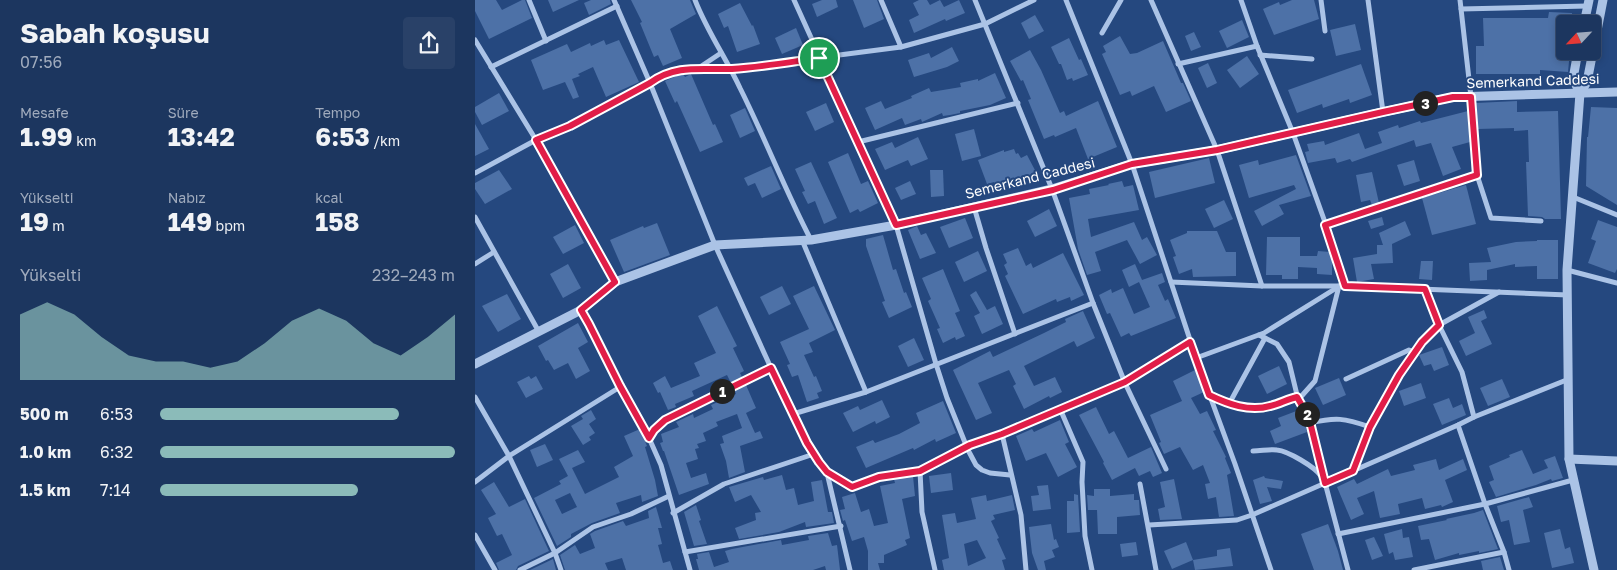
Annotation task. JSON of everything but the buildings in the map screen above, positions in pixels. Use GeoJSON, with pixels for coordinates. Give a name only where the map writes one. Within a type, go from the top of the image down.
{"type":"FeatureCollection","features":[{"type":"Feature","properties":{"kind":"street"},"geometry":{"type":"LineString","coordinates":[[529,0],[546,41]]}},
{"type":"Feature","properties":{"kind":"street"},"geometry":{"type":"LineString","coordinates":[[615,0],[715,245],[807,443],[827,472],[850,570]]}},
{"type":"Feature","properties":{"kind":"street"},"geometry":{"type":"LineString","coordinates":[[695,0],[713,40],[731,69],[772,154],[866,392]]}},
{"type":"Feature","properties":{"kind":"street"},"geometry":{"type":"LineString","coordinates":[[794,0],[896,225],[936,364],[947,398],[967,446],[976,465],[982,470],[990,473],[1010,475]]}},
{"type":"Feature","properties":{"kind":"street"},"geometry":{"type":"LineString","coordinates":[[881,0],[901,47]]}},
{"type":"Feature","properties":{"kind":"street"},"geometry":{"type":"LineString","coordinates":[[975,0],[1053,190],[1093,303],[1125,382],[1166,469]]}},
{"type":"Feature","properties":{"kind":"street"},"geometry":{"type":"LineString","coordinates":[[475,173],[536,140],[570,126],[660,76],[679,70],[699,68],[731,69],[901,47],[985,24],[1034,0]]}},
{"type":"Feature","properties":{"kind":"street"},"geometry":{"type":"LineString","coordinates":[[1066,0],[1132,164],[1190,342],[1235,464],[1271,570]]}},
{"type":"Feature","properties":{"kind":"street"},"geometry":{"type":"LineString","coordinates":[[1101,33],[1121,0]]}},
{"type":"Feature","properties":{"kind":"street"},"geometry":{"type":"LineString","coordinates":[[1151,0],[1217,150],[1262,286]]}},
{"type":"Feature","properties":{"kind":"street"},"geometry":{"type":"LineString","coordinates":[[1321,0],[1325,31]]}},
{"type":"Feature","properties":{"kind":"street"},"geometry":{"type":"LineString","coordinates":[[1369,0],[1383,112]]}},
{"type":"Feature","properties":{"kind":"street"},"geometry":{"type":"LineString","coordinates":[[1460,0],[1471,97],[1477,175],[1491,218],[1541,221]]}},
{"type":"Feature","properties":{"kind":"street"},"geometry":{"type":"LineString","coordinates":[[1593,570],[1569,459],[1567,270],[1580,93],[1587,82],[1603,0]]}},
{"type":"Feature","properties":{"kind":"street"},"geometry":{"type":"LineString","coordinates":[[1243,1],[1257,46],[1293,133],[1325,225],[1341,286],[1315,381],[1298,400]]}},
{"type":"Feature","properties":{"kind":"street"},"geometry":{"type":"LineString","coordinates":[[1461,9],[1588,3]]}},
{"type":"Feature","properties":{"kind":"street"},"geometry":{"type":"LineString","coordinates":[[491,67],[617,6]]}},
{"type":"Feature","properties":{"kind":"street"},"geometry":{"type":"LineString","coordinates":[[475,40],[536,140],[615,282]]}},
{"type":"Feature","properties":{"kind":"street"},"geometry":{"type":"LineString","coordinates":[[1178,64],[1257,46]]}},
{"type":"Feature","properties":{"kind":"street"},"geometry":{"type":"LineString","coordinates":[[699,68],[721,53]]}},
{"type":"Feature","properties":{"kind":"street"},"geometry":{"type":"LineString","coordinates":[[1260,54],[1311,59]]}},
{"type":"Feature","properties":{"kind":"street"},"geometry":{"type":"LineString","coordinates":[[1577,60],[1573,80],[1580,93]]}},
{"type":"Feature","properties":{"kind":"street","name":"Semerkand Caddesi"},"geometry":{"type":"LineString","coordinates":[[475,364],[581,310],[615,282],[715,245],[807,240],[896,225],[1053,190],[1132,164],[1217,150],[1453,97],[1617,92]]}},
{"type":"Feature","properties":{"kind":"street"},"geometry":{"type":"LineString","coordinates":[[858,142],[1017,103]]}},
{"type":"Feature","properties":{"kind":"street"},"geometry":{"type":"LineString","coordinates":[[1325,225],[1477,175]]}},
{"type":"Feature","properties":{"kind":"street"},"geometry":{"type":"LineString","coordinates":[[1573,197],[1617,215]]}},
{"type":"Feature","properties":{"kind":"street"},"geometry":{"type":"LineString","coordinates":[[975,207],[986,248],[1015,334]]}},
{"type":"Feature","properties":{"kind":"street"},"geometry":{"type":"LineString","coordinates":[[475,217],[539,332]]}},
{"type":"Feature","properties":{"kind":"street"},"geometry":{"type":"LineString","coordinates":[[475,264],[494,252]]}},
{"type":"Feature","properties":{"kind":"street"},"geometry":{"type":"LineString","coordinates":[[1567,270],[1617,283]]}},
{"type":"Feature","properties":{"kind":"street"},"geometry":{"type":"LineString","coordinates":[[1171,282],[1262,286],[1341,286],[1568,295]]}},
{"type":"Feature","properties":{"kind":"street"},"geometry":{"type":"LineString","coordinates":[[1196,358],[1264,333],[1341,286]]}},
{"type":"Feature","properties":{"kind":"street"},"geometry":{"type":"LineString","coordinates":[[1425,289],[1461,372],[1474,417]]}},
{"type":"Feature","properties":{"kind":"street"},"geometry":{"type":"LineString","coordinates":[[1353,471],[1370,427],[1399,375],[1422,342],[1439,325],[1500,292]]}},
{"type":"Feature","properties":{"kind":"street"},"geometry":{"type":"LineString","coordinates":[[793,414],[866,392],[1093,303]]}},
{"type":"Feature","properties":{"kind":"street"},"geometry":{"type":"LineString","coordinates":[[581,310],[649,438],[661,465],[690,570]]}},
{"type":"Feature","properties":{"kind":"street"},"geometry":{"type":"LineString","coordinates":[[1259,335],[1277,344],[1289,362],[1298,400],[1310,422],[1349,570]]}},
{"type":"Feature","properties":{"kind":"street"},"geometry":{"type":"LineString","coordinates":[[1229,404],[1265,338]]}},
{"type":"Feature","properties":{"kind":"street"},"geometry":{"type":"LineString","coordinates":[[827,472],[852,487],[879,477],[920,471],[967,446],[1002,434],[1125,382],[1190,342]]}},
{"type":"Feature","properties":{"kind":"street"},"geometry":{"type":"LineString","coordinates":[[1346,379],[1409,350],[1415,352]]}},
{"type":"Feature","properties":{"kind":"street"},"geometry":{"type":"LineString","coordinates":[[649,438],[654,430],[665,420],[771,368]]}},
{"type":"Feature","properties":{"kind":"street"},"geometry":{"type":"LineString","coordinates":[[1149,525],[1237,520],[1252,515],[1474,417],[1569,379]]}},
{"type":"Feature","properties":{"kind":"street"},"geometry":{"type":"LineString","coordinates":[[475,482],[509,456],[620,386]]}},
{"type":"Feature","properties":{"kind":"street"},"geometry":{"type":"LineString","coordinates":[[1209,395],[1235,406],[1254,408],[1270,406],[1297,397],[1298,400]]}},
{"type":"Feature","properties":{"kind":"street"},"geometry":{"type":"LineString","coordinates":[[475,397],[509,456],[555,552],[561,570]]}},
{"type":"Feature","properties":{"kind":"street"},"geometry":{"type":"LineString","coordinates":[[1061,410],[1083,462],[1082,482],[1085,536],[1092,570]]}},
{"type":"Feature","properties":{"kind":"street"},"geometry":{"type":"LineString","coordinates":[[1310,422],[1330,418],[1350,420],[1370,427]]}},
{"type":"Feature","properties":{"kind":"street"},"geometry":{"type":"LineString","coordinates":[[1458,425],[1509,570]]}},
{"type":"Feature","properties":{"kind":"street"},"geometry":{"type":"LineString","coordinates":[[1002,434],[1010,475],[1021,515],[1026,570]]}},
{"type":"Feature","properties":{"kind":"street"},"geometry":{"type":"LineString","coordinates":[[1253,451],[1278,450],[1284,452],[1311,465],[1325,483]]}},
{"type":"Feature","properties":{"kind":"street"},"geometry":{"type":"LineString","coordinates":[[673,513],[724,484],[814,454]]}},
{"type":"Feature","properties":{"kind":"street"},"geometry":{"type":"LineString","coordinates":[[1569,459],[1617,461]]}},
{"type":"Feature","properties":{"kind":"street"},"geometry":{"type":"LineString","coordinates":[[920,471],[922,512],[935,570]]}},
{"type":"Feature","properties":{"kind":"street"},"geometry":{"type":"LineString","coordinates":[[1338,534],[1485,504],[1573,480]]}},
{"type":"Feature","properties":{"kind":"street"},"geometry":{"type":"LineString","coordinates":[[1140,484],[1156,570]]}},
{"type":"Feature","properties":{"kind":"street"},"geometry":{"type":"LineString","coordinates":[[520,570],[555,552],[593,527],[631,514],[669,496]]}},
{"type":"Feature","properties":{"kind":"street"},"geometry":{"type":"LineString","coordinates":[[685,552],[841,526]]}},
{"type":"Feature","properties":{"kind":"street"},"geometry":{"type":"LineString","coordinates":[[475,535],[495,570]]}},
{"type":"Feature","properties":{"kind":"street"},"geometry":{"type":"LineString","coordinates":[[1414,570],[1504,552]]}},
{"type":"Feature","properties":{"kind":"route"},"geometry":{"type":"LineString","coordinates":[[819,58],[896,225],[1053,190],[1132,164],[1217,150],[1453,97],[1471,97],[1477,175],[1325,225],[1345,286],[1425,289],[1439,325],[1422,342],[1399,375],[1370,427],[1353,471],[1325,483],[1309,418],[1297,397],[1270,406],[1254,408],[1235,406],[1209,395],[1190,342],[1125,382],[1002,434],[970,445],[920,471],[879,477],[852,487],[827,472],[819,462],[807,443],[771,368],[665,420],[654,430],[649,438],[581,310],[615,282],[536,140],[570,126],[660,76],[679,70],[699,68],[731,69],[819,58]]}}]}
